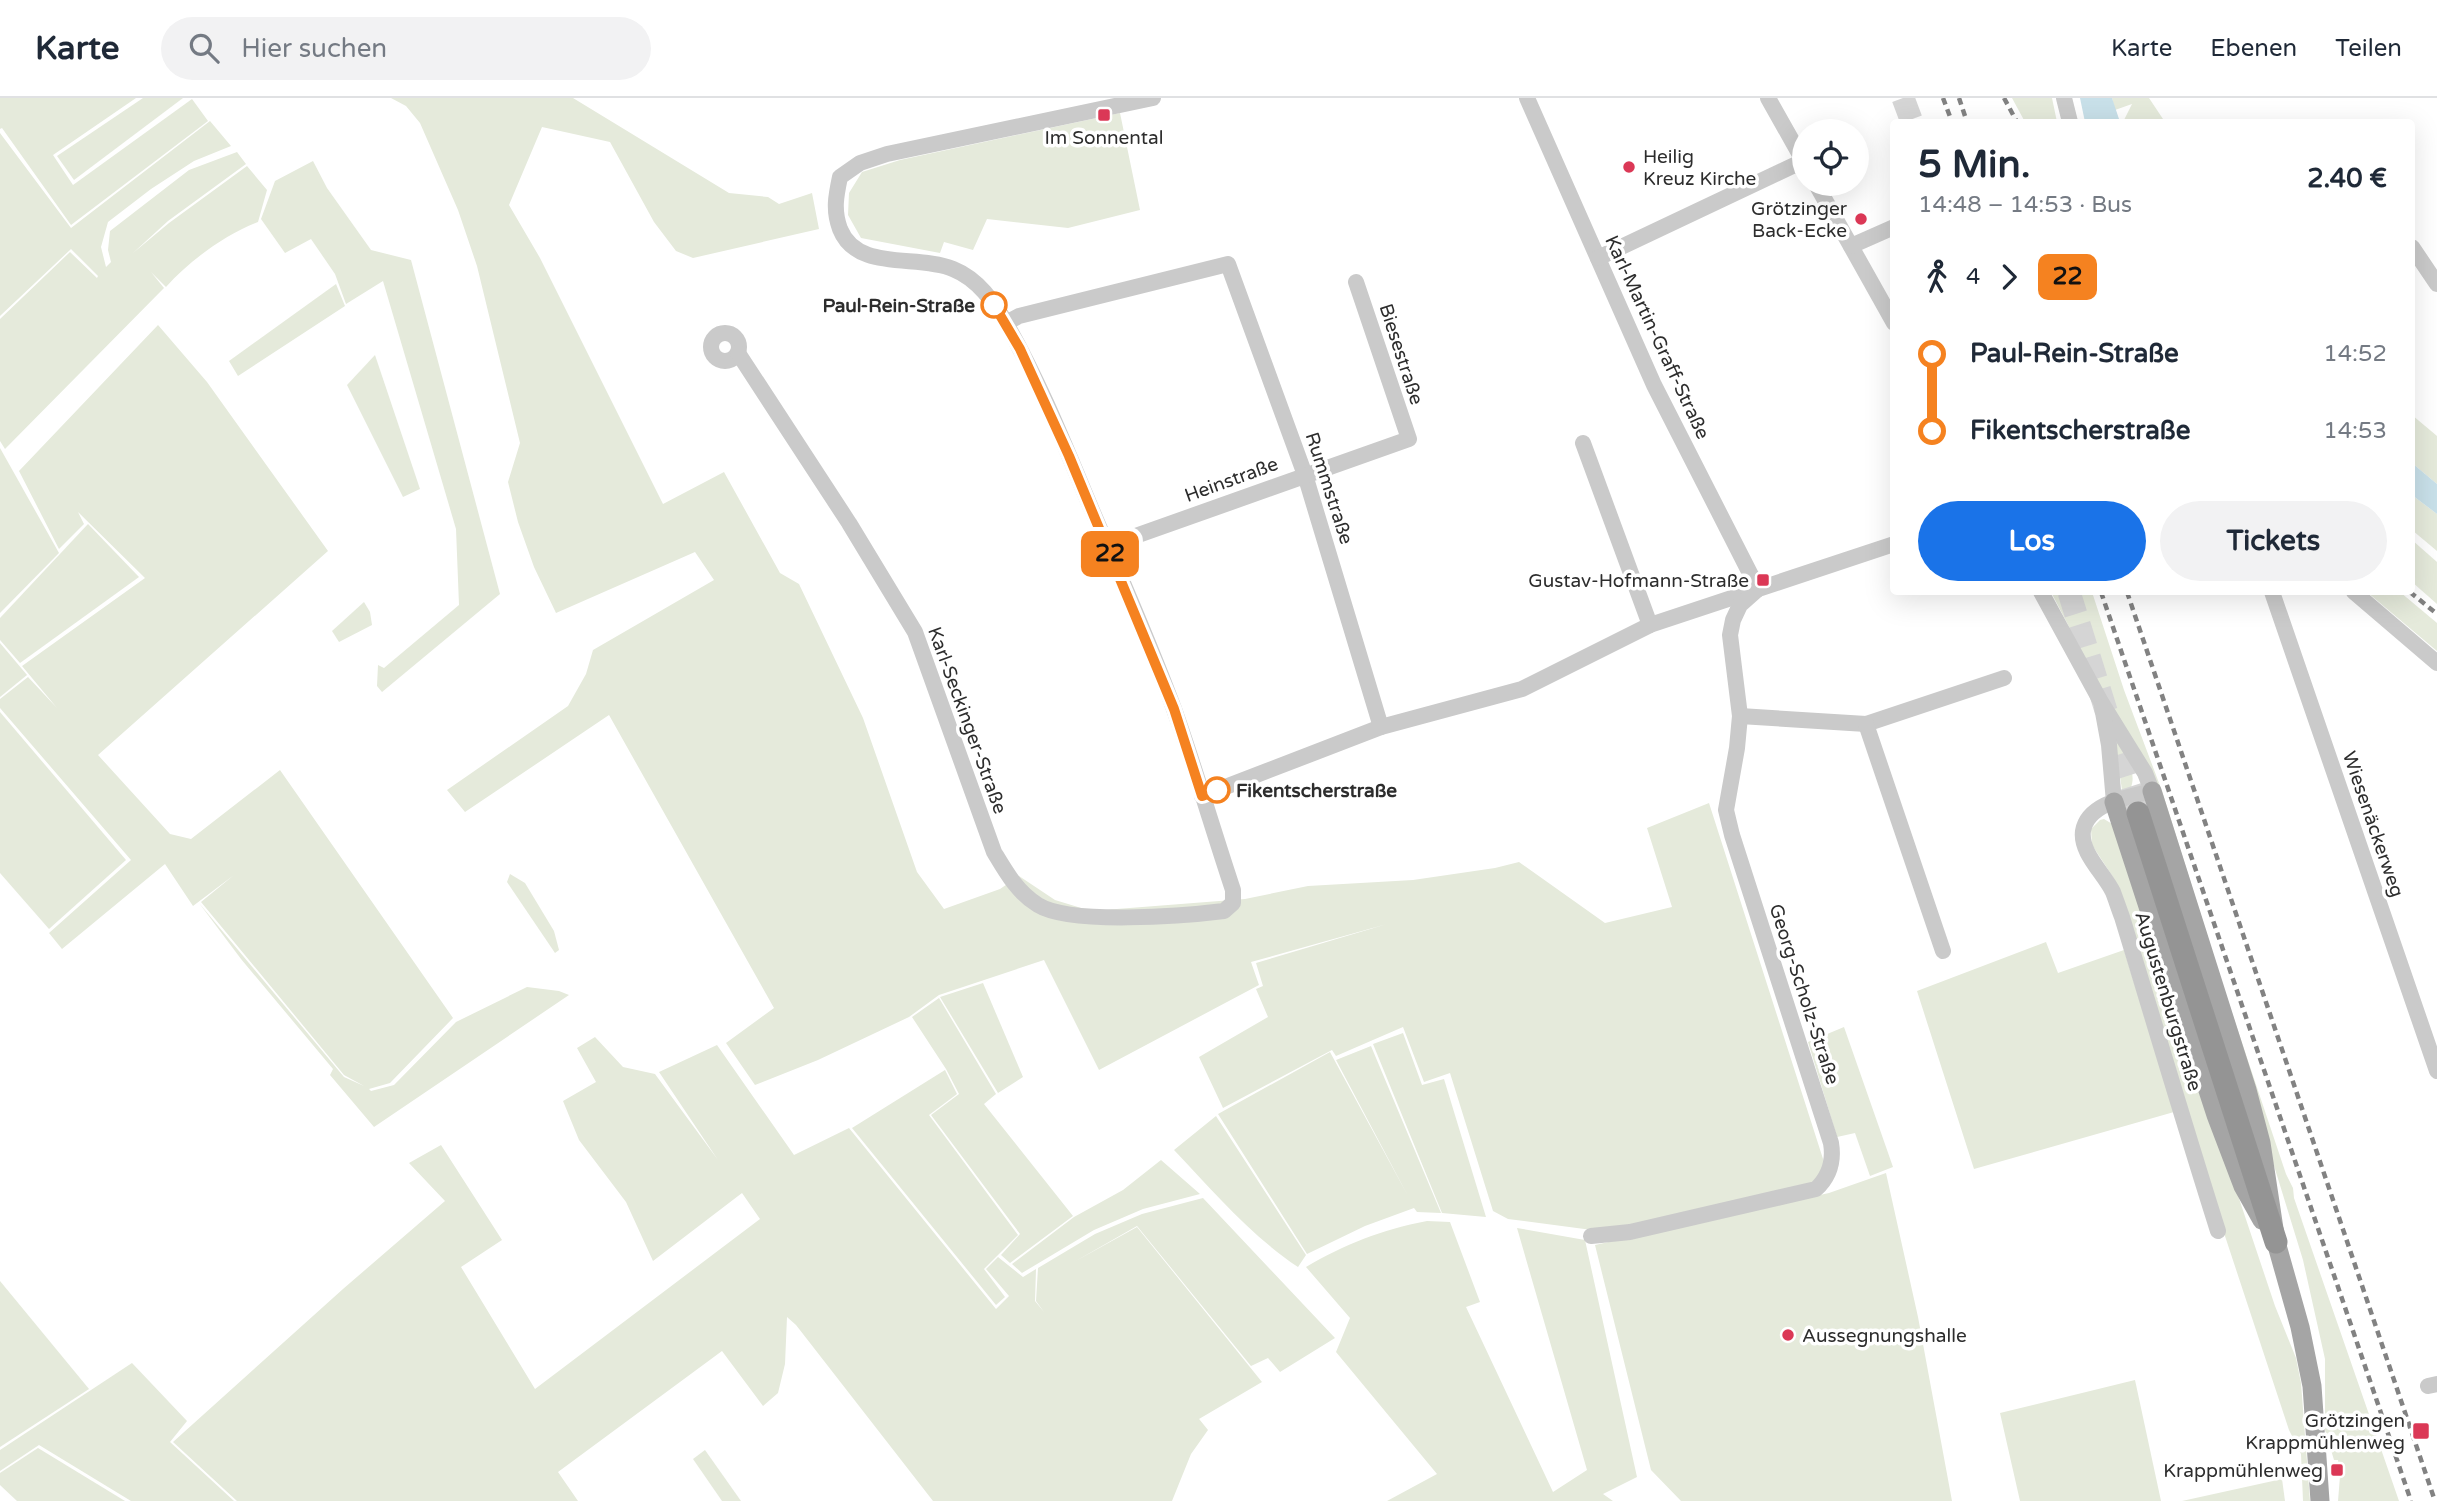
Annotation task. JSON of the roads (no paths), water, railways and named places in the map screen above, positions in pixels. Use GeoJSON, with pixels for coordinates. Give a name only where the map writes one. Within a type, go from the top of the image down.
{"type":"FeatureCollection","features":[{"type":"Feature","properties":{"kind":"highway"},"geometry":{"type":"LineString","coordinates":[[2138,813],[2276,1242]]}},
{"type":"Feature","properties":{"kind":"main road"},"geometry":{"type":"LineString","coordinates":[[2152,790],[2247,1090],[2268,1180],[2276,1242],[2300,1327],[2312,1386],[2320,1501]]}},
{"type":"Feature","properties":{"kind":"main road"},"geometry":{"type":"LineString","coordinates":[[2114,802],[2216,1115],[2244,1186],[2276,1242]]}},
{"type":"Feature","properties":{"kind":"street"},"geometry":{"type":"LineString","coordinates":[[1153,98],[1075,106],[860,163],[840,177],[834,203],[844,239],[857,252],[932,263],[954,269],[984,290],[1006,323],[1060,433],[1108,548],[1174,709],[1202,796],[1381,727],[1522,689],[1650,625],[1890,545]]}},
{"type":"Feature","properties":{"kind":"street","name":"Karl-Martin-Graff-Straße"},"geometry":{"type":"LineString","coordinates":[[1527,98],[1654,385],[1758,589]]}},
{"type":"Feature","properties":{"kind":"street"},"geometry":{"type":"LineString","coordinates":[[1768,98],[1792,141]]}},
{"type":"Feature","properties":{"kind":"street"},"geometry":{"type":"LineString","coordinates":[[2064,98],[2069,119]]}},
{"type":"Feature","properties":{"kind":"street"},"geometry":{"type":"LineString","coordinates":[[1598,258],[1792,168]]}},
{"type":"Feature","properties":{"kind":"street"},"geometry":{"type":"LineString","coordinates":[[1823,196],[1890,316]]}},
{"type":"Feature","properties":{"kind":"street"},"geometry":{"type":"LineString","coordinates":[[1851,246],[1890,229]]}},
{"type":"Feature","properties":{"kind":"street"},"geometry":{"type":"LineString","coordinates":[[2415,251],[2437,284]]}},
{"type":"Feature","properties":{"kind":"street","name":"Rummstraße"},"geometry":{"type":"LineString","coordinates":[[1006,323],[1019,316],[1228,264],[1305,475],[1381,727]]}},
{"type":"Feature","properties":{"kind":"street","name":"Biesestraße"},"geometry":{"type":"LineString","coordinates":[[1356,282],[1409,439]]}},
{"type":"Feature","properties":{"kind":"street","name":"Karl-Seckinger-Straße"},"geometry":{"type":"LineString","coordinates":[[738,353],[849,523],[915,632],[994,852],[1008,876],[1023,893],[1040,906],[1074,916],[1224,911],[1233,903],[1233,890],[1202,796]]}},
{"type":"Feature","properties":{"kind":"street","name":"Heinstraße"},"geometry":{"type":"LineString","coordinates":[[1108,548],[1409,439]]}},
{"type":"Feature","properties":{"kind":"street"},"geometry":{"type":"LineString","coordinates":[[1583,443],[1650,625]]}},
{"type":"Feature","properties":{"kind":"street","name":"Georg-Scholz-Straße"},"geometry":{"type":"LineString","coordinates":[[1591,1236],[1630,1232],[1799,1194],[1816,1189],[1826,1180],[1830,1169],[1833,1157],[1831,1143],[1726,810],[1740,716],[1730,635],[1740,605],[1758,589]]}},
{"type":"Feature","properties":{"kind":"street"},"geometry":{"type":"LineString","coordinates":[[2044,595],[2152,790]]}},
{"type":"Feature","properties":{"kind":"street","name":"Wiesenäckerweg"},"geometry":{"type":"LineString","coordinates":[[2273,595],[2437,1071]]}},
{"type":"Feature","properties":{"kind":"street"},"geometry":{"type":"LineString","coordinates":[[2358,595],[2437,663]]}},
{"type":"Feature","properties":{"kind":"street"},"geometry":{"type":"LineString","coordinates":[[1740,716],[1866,724],[2004,678]]}},
{"type":"Feature","properties":{"kind":"street"},"geometry":{"type":"LineString","coordinates":[[2101,702],[2109,745],[2114,802]]}},
{"type":"Feature","properties":{"kind":"street"},"geometry":{"type":"LineString","coordinates":[[1866,724],[1943,951]]}},
{"type":"Feature","properties":{"kind":"street","name":"Augustenburgstraße"},"geometry":{"type":"LineString","coordinates":[[2152,790],[2098,810],[2087,820],[2082,834],[2086,849],[2112,891],[2121,914],[2151,1020],[2218,1231]]}},
{"type":"Feature","properties":{"kind":"water"},"geometry":{"type":"Polygon","coordinates":[[[2080,98],[2112,98],[2119,119],[2084,119],[2080,98]]]}},
{"type":"Feature","properties":{"kind":"water"},"geometry":{"type":"Polygon","coordinates":[[[2415,466],[2437,484],[2437,514],[2415,497],[2415,466]]]}},
{"type":"Feature","properties":{"kind":"tunnel"},"geometry":{"type":"LineString","coordinates":[[1903,98],[1911,119]]}},
{"type":"Feature","properties":{"kind":"tunnel"},"geometry":{"type":"LineString","coordinates":[[2070,595],[2138,813]]}},
{"type":"Feature","properties":{"kind":"railway"},"geometry":{"type":"LineString","coordinates":[[1943,98],[1951,119]]}},
{"type":"Feature","properties":{"kind":"railway"},"geometry":{"type":"LineString","coordinates":[[1959,98],[1966,119]]}},
{"type":"Feature","properties":{"kind":"railway"},"geometry":{"type":"LineString","coordinates":[[2004,98],[2015,119]]}},
{"type":"Feature","properties":{"kind":"railway"},"geometry":{"type":"LineString","coordinates":[[2102,595],[2411,1501]]}},
{"type":"Feature","properties":{"kind":"railway"},"geometry":{"type":"LineString","coordinates":[[2128,595],[2435,1501]]}},
{"type":"Feature","properties":{"kind":"railway"},"geometry":{"type":"LineString","coordinates":[[2414,595],[2437,614]]}},
{"type":"Feature","properties":{"kind":"place","name":"Im Sonnental"},"geometry":{"type":"Point","coordinates":[1104,115]}},
{"type":"Feature","properties":{"kind":"place","name":"Heilig Kreuz Kirche"},"geometry":{"type":"Point","coordinates":[1629,167]}},
{"type":"Feature","properties":{"kind":"place","name":"Grötzinger Back-Ecke"},"geometry":{"type":"Point","coordinates":[1861,219]}},
{"type":"Feature","properties":{"kind":"place","name":"Paul-Rein-Straße"},"geometry":{"type":"Point","coordinates":[994,305]}},
{"type":"Feature","properties":{"kind":"place","name":"Gustav-Hofmann-Straße"},"geometry":{"type":"Point","coordinates":[1763,580]}},
{"type":"Feature","properties":{"kind":"place","name":"Fikentscherstraße"},"geometry":{"type":"Point","coordinates":[1217,790]}},
{"type":"Feature","properties":{"kind":"place","name":"Aussegnungshalle"},"geometry":{"type":"Point","coordinates":[1788,1335]}},
{"type":"Feature","properties":{"kind":"place","name":"Grötzingen Krappmühlenweg"},"geometry":{"type":"Point","coordinates":[2421,1431]}},
{"type":"Feature","properties":{"kind":"place","name":"Krappmühlenweg"},"geometry":{"type":"Point","coordinates":[2337,1470]}}]}
